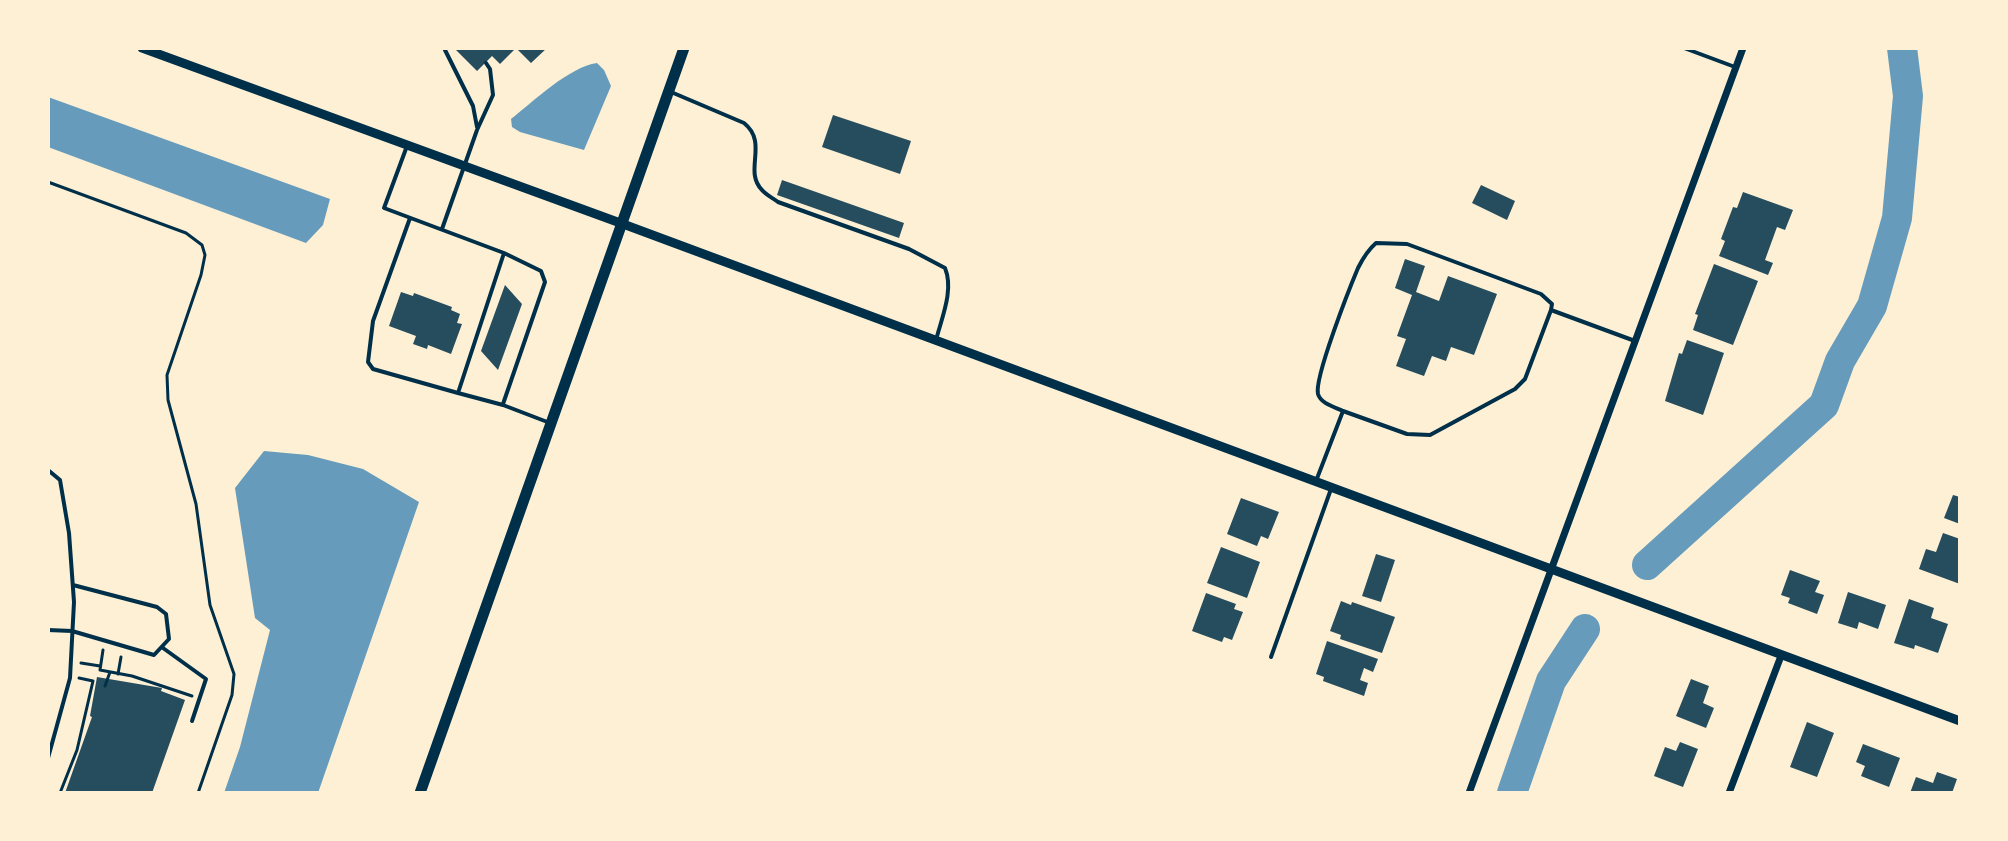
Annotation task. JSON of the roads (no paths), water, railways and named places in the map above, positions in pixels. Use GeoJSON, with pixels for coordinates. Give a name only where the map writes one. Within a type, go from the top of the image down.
{"type":"FeatureCollection","features":[{"type":"Feature","properties":{"kind":"main road"},"geometry":{"type":"LineString","coordinates":[[420,793],[684,48]]}},
{"type":"Feature","properties":{"kind":"street"},"geometry":{"type":"LineString","coordinates":[[142,48],[1781,656],[1959,717]]}},
{"type":"Feature","properties":{"kind":"street"},"geometry":{"type":"LineString","coordinates":[[1469,793],[1743,48]]}},
{"type":"Feature","properties":{"kind":"street"},"geometry":{"type":"LineString","coordinates":[[1729,793],[1781,656]]}},
{"type":"Feature","properties":{"kind":"lane"},"geometry":{"type":"LineString","coordinates":[[444,48],[473,106],[477,130]]}},
{"type":"Feature","properties":{"kind":"lane"},"geometry":{"type":"LineString","coordinates":[[1684,48],[1736,67]]}},
{"type":"Feature","properties":{"kind":"lane"},"geometry":{"type":"LineString","coordinates":[[442,230],[477,130],[493,95],[490,69],[486,63]]}},
{"type":"Feature","properties":{"kind":"lane"},"geometry":{"type":"LineString","coordinates":[[669,91],[744,123],[752,130],[756,139],[754,178],[761,190],[778,202],[909,249],[945,268],[949,279],[948,293],[936,340]]}},
{"type":"Feature","properties":{"kind":"lane"},"geometry":{"type":"LineString","coordinates":[[407,145],[384,208],[504,253],[541,271],[545,282],[503,405]]}},
{"type":"Feature","properties":{"kind":"lane"},"geometry":{"type":"LineString","coordinates":[[410,218],[373,321],[368,362],[373,369],[503,405],[552,423]]}},
{"type":"Feature","properties":{"kind":"lane"},"geometry":{"type":"LineString","coordinates":[[1376,243],[1407,244],[1541,294],[1552,304],[1551,310],[1525,379],[1503,396],[1430,435],[1407,434],[1343,411],[1322,401],[1318,395],[1323,366],[1358,269],[1376,243]]}},
{"type":"Feature","properties":{"kind":"lane"},"geometry":{"type":"LineString","coordinates":[[458,393],[504,253]]}},
{"type":"Feature","properties":{"kind":"lane"},"geometry":{"type":"LineString","coordinates":[[1551,310],[1635,341]]}},
{"type":"Feature","properties":{"kind":"lane"},"geometry":{"type":"LineString","coordinates":[[1316,481],[1343,411]]}},
{"type":"Feature","properties":{"kind":"lane"},"geometry":{"type":"LineString","coordinates":[[48,470],[60,480],[69,533],[73,585],[70,678],[48,758]]}},
{"type":"Feature","properties":{"kind":"lane"},"geometry":{"type":"LineString","coordinates":[[1271,657],[1332,487]]}},
{"type":"Feature","properties":{"kind":"lane"},"geometry":{"type":"LineString","coordinates":[[48,630],[72,631],[154,655],[169,639],[170,627],[166,614],[157,607],[73,585]]}},
{"type":"Feature","properties":{"kind":"lane"},"geometry":{"type":"LineString","coordinates":[[163,648],[206,679],[192,721]]}},
{"type":"Feature","properties":{"kind":"water"},"geometry":{"type":"Polygon","coordinates":[[[597,63],[611,86],[584,150],[512,127],[511,119],[552,86],[575,71],[597,63]]]}},
{"type":"Feature","properties":{"kind":"water"},"geometry":{"type":"Polygon","coordinates":[[[48,97],[330,199],[323,225],[306,243],[48,147],[48,97]]]}},
{"type":"Feature","properties":{"kind":"water"},"geometry":{"type":"Polygon","coordinates":[[[264,451],[308,455],[363,469],[419,502],[318,793],[224,793],[240,747],[270,630],[255,618],[235,488],[264,451]]]}},
{"type":"Feature","properties":{"kind":"waterway"},"geometry":{"type":"LineString","coordinates":[[1647,565],[1824,405],[1840,361],[1872,306],[1897,218],[1908,96],[1902,48]]}},
{"type":"Feature","properties":{"kind":"waterway"},"geometry":{"type":"LineString","coordinates":[[1512,793],[1551,681],[1585,629]]}}]}
